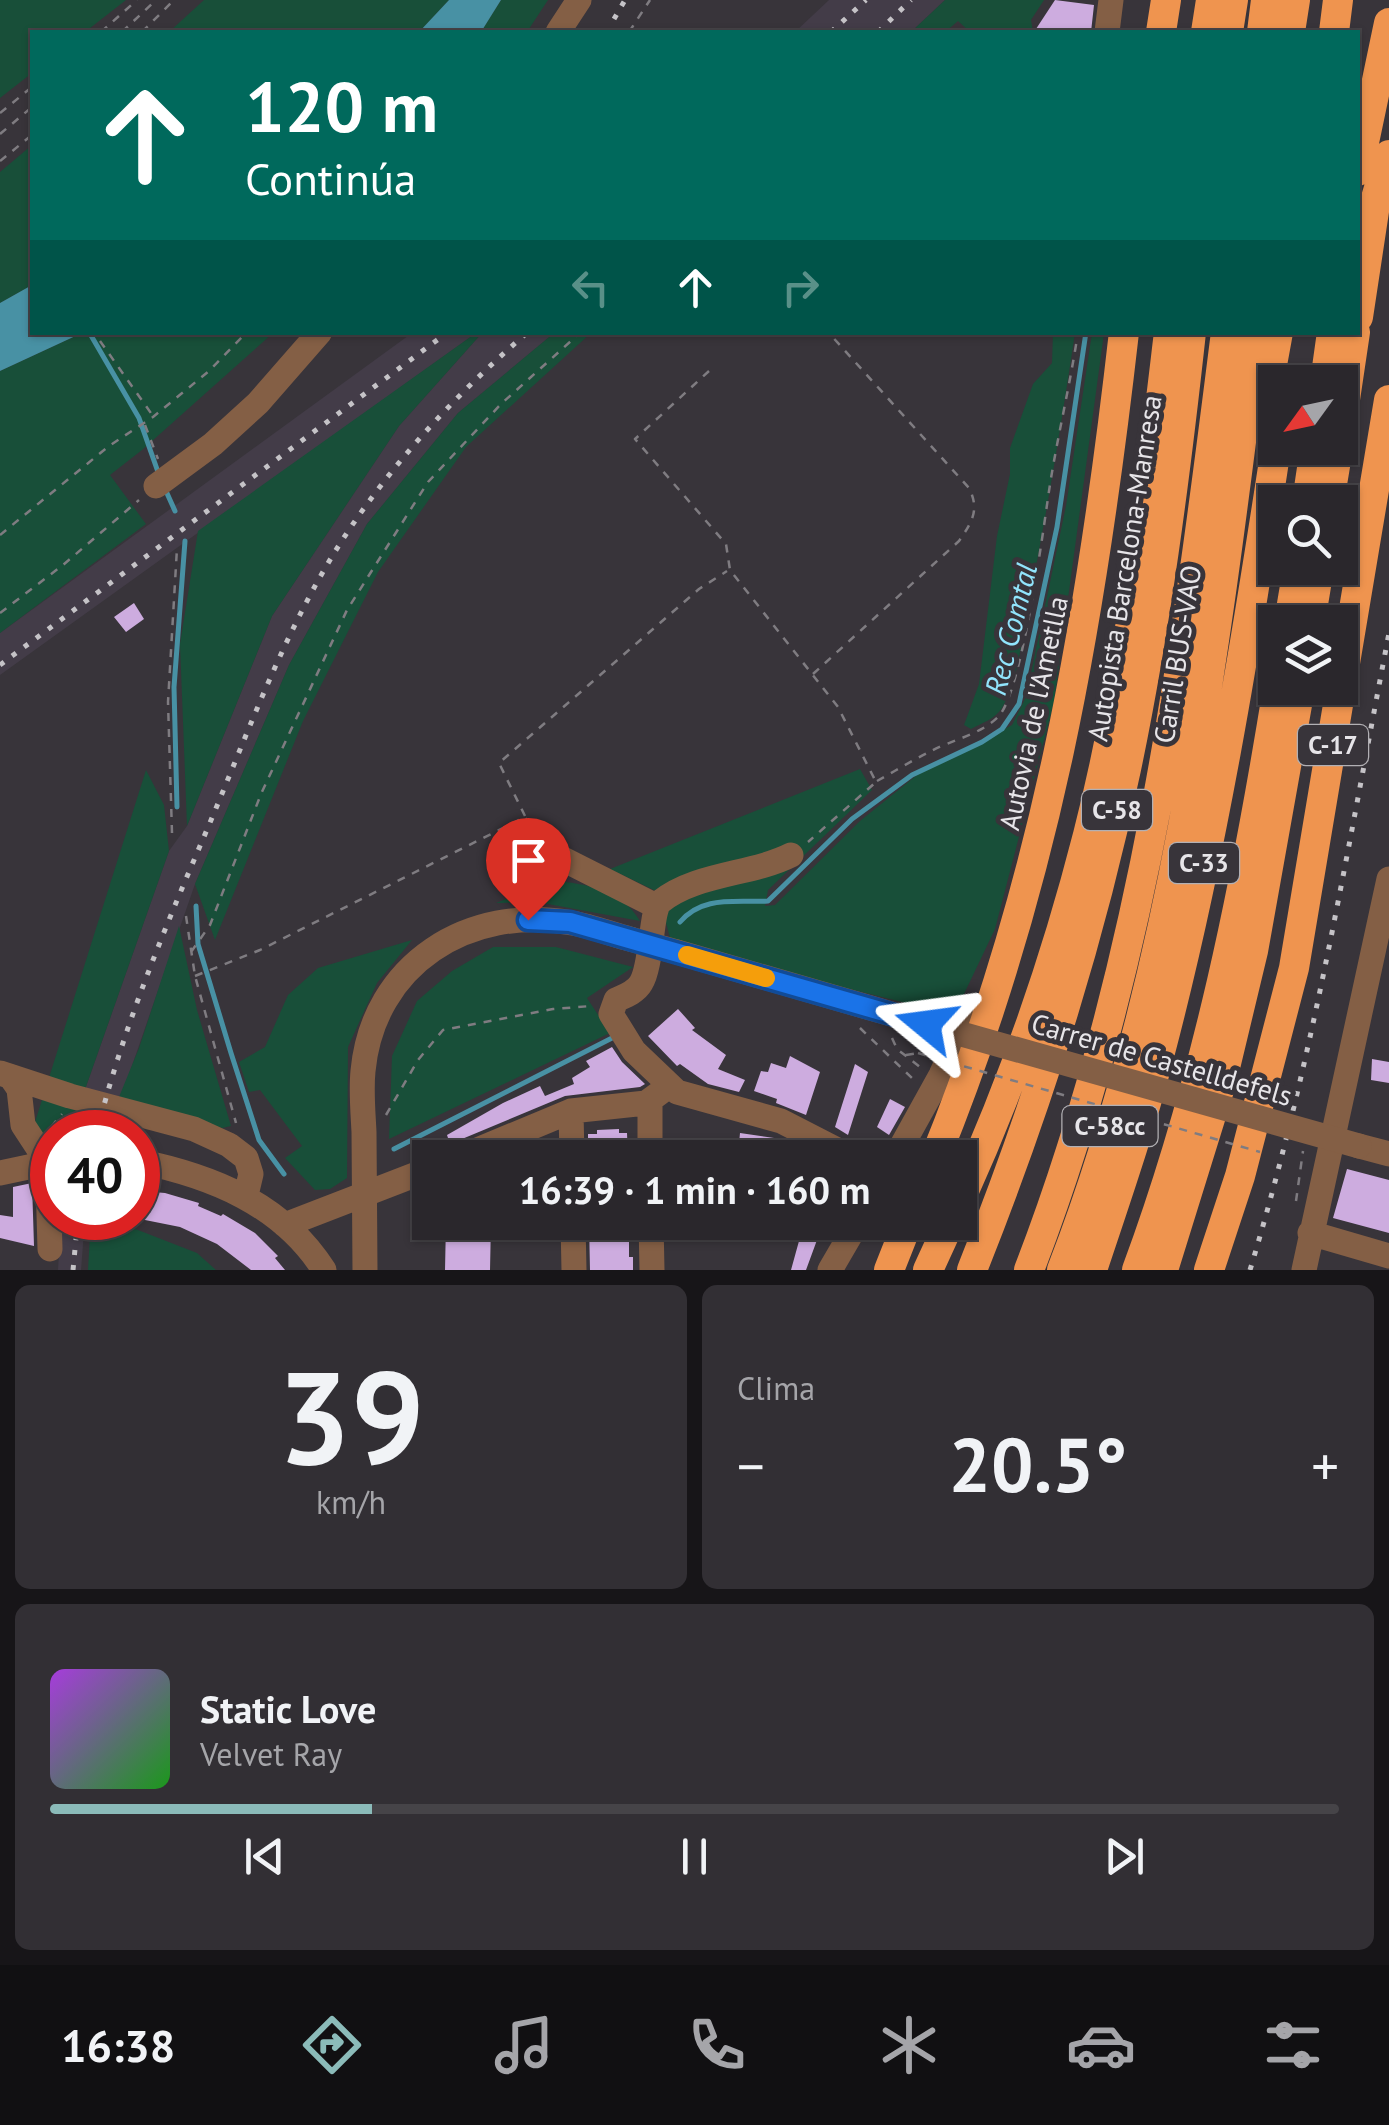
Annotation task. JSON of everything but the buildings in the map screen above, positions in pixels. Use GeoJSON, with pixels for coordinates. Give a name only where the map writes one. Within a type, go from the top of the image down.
{"type":"FeatureCollection","features":[{"type":"Feature","properties":{"kind":"highway"},"geometry":{"type":"LineString","coordinates":[[1161,30],[1166,0]]}},
{"type":"Feature","properties":{"kind":"highway"},"geometry":{"type":"LineString","coordinates":[[1206,30],[1212,0]]}},
{"type":"Feature","properties":{"kind":"highway"},"geometry":{"type":"LineString","coordinates":[[1228,30],[1233,0]]}},
{"type":"Feature","properties":{"kind":"highway"},"geometry":{"type":"LineString","coordinates":[[1262,30],[1266,0]]}},
{"type":"Feature","properties":{"kind":"highway"},"geometry":{"type":"LineString","coordinates":[[1290,30],[1295,0]]}},
{"type":"Feature","properties":{"kind":"highway"},"geometry":{"type":"LineString","coordinates":[[1334,30],[1338,0]]}},
{"type":"Feature","properties":{"kind":"highway"},"geometry":{"type":"LineString","coordinates":[[1360,162],[1389,23]]}},
{"type":"Feature","properties":{"kind":"highway"},"geometry":{"type":"LineString","coordinates":[[1368,128],[1376,198]]}},
{"type":"Feature","properties":{"kind":"highway"},"geometry":{"type":"LineString","coordinates":[[1360,305],[1376,198],[1389,155]]}},
{"type":"Feature","properties":{"kind":"highway","name":"Autovia de l'Ametlla"},"geometry":{"type":"LineString","coordinates":[[942,1140],[1020,916],[1052,794],[1073,695],[1101,523],[1124,335]]}},
{"type":"Feature","properties":{"kind":"highway"},"geometry":{"type":"LineString","coordinates":[[977,1159],[1032,1024],[1057,950],[1093,814],[1132,606],[1169,335]]}},
{"type":"Feature","properties":{"kind":"highway","name":"Autopista Barcelona-Manresa"},"geometry":{"type":"LineString","coordinates":[[972,1270],[1040,1091],[1110,841],[1154,610],[1191,335]]}},
{"type":"Feature","properties":{"kind":"highway","name":"C-33"},"geometry":{"type":"LineString","coordinates":[[1029,1270],[1076,1140],[1110,1023],[1142,882],[1178,681],[1226,335]]}},
{"type":"Feature","properties":{"kind":"highway","name":"Carril BUS-VAO"},"geometry":{"type":"LineString","coordinates":[[1062,1270],[1111,1122],[1162,926],[1212,641],[1254,335]]}},
{"type":"Feature","properties":{"kind":"highway"},"geometry":{"type":"LineString","coordinates":[[1212,641],[1242,528],[1277,335]]}},
{"type":"Feature","properties":{"kind":"highway"},"geometry":{"type":"LineString","coordinates":[[1288,365],[1293,335]]}},
{"type":"Feature","properties":{"kind":"highway"},"geometry":{"type":"LineString","coordinates":[[1327,365],[1332,335]]}},
{"type":"Feature","properties":{"kind":"highway"},"geometry":{"type":"LineString","coordinates":[[1350,365],[1355,335]]}},
{"type":"Feature","properties":{"kind":"highway","name":"C-17"},"geometry":{"type":"LineString","coordinates":[[1209,1270],[1264,1088],[1294,968],[1389,400]]}},
{"type":"Feature","properties":{"kind":"highway","name":"C-33"},"geometry":{"type":"LineString","coordinates":[[1092,1270],[1138,1128],[1187,942],[1230,726],[1273,465]]}},
{"type":"Feature","properties":{"kind":"highway"},"geometry":{"type":"LineString","coordinates":[[1138,1270],[1203,1067],[1239,910],[1275,705]]}},
{"type":"Feature","properties":{"kind":"highway"},"geometry":{"type":"LineString","coordinates":[[1163,1270],[1222,1080],[1254,950],[1297,705]]}},
{"type":"Feature","properties":{"kind":"highway"},"geometry":{"type":"LineString","coordinates":[[971,1008],[1020,916]]}},
{"type":"Feature","properties":{"kind":"highway"},"geometry":{"type":"LineString","coordinates":[[889,1270],[901,1240]]}},
{"type":"Feature","properties":{"kind":"highway"},"geometry":{"type":"LineString","coordinates":[[928,1270],[942,1240]]}},
{"type":"Feature","properties":{"kind":"street"},"geometry":{"type":"LineString","coordinates":[[559,30],[579,0]]}},
{"type":"Feature","properties":{"kind":"street"},"geometry":{"type":"LineString","coordinates":[[1107,30],[1111,0]]}},
{"type":"Feature","properties":{"kind":"street"},"geometry":{"type":"LineString","coordinates":[[156,486],[213,444],[258,403],[317,335]]}},
{"type":"Feature","properties":{"kind":"street"},"geometry":{"type":"LineString","coordinates":[[544,850],[656,906]]}},
{"type":"Feature","properties":{"kind":"street"},"geometry":{"type":"LineString","coordinates":[[656,906],[693,886],[791,855]]}},
{"type":"Feature","properties":{"kind":"street"},"geometry":{"type":"LineString","coordinates":[[1304,1270],[1389,879]]}},
{"type":"Feature","properties":{"kind":"street"},"geometry":{"type":"LineString","coordinates":[[653,1140],[660,1094],[618,1024],[644,980],[656,906]]}},
{"type":"Feature","properties":{"kind":"street","name":"Carrer de Castelldefels"},"geometry":{"type":"LineString","coordinates":[[365,1270],[363,1071],[370,1036],[382,1004],[402,975],[427,951],[487,924],[528,920],[570,922],[1389,1154]]}},
{"type":"Feature","properties":{"kind":"street"},"geometry":{"type":"LineString","coordinates":[[905,1140],[941,1075],[971,1008]]}},
{"type":"Feature","properties":{"kind":"street"},"geometry":{"type":"LineString","coordinates":[[5,1074],[194,1129],[229,1145],[246,1158],[251,1174],[246,1194]]}},
{"type":"Feature","properties":{"kind":"street"},"geometry":{"type":"LineString","coordinates":[[5,1074],[20,1089],[23,1125],[30,1134]]}},
{"type":"Feature","properties":{"kind":"street"},"geometry":{"type":"LineString","coordinates":[[501,1140],[570,1111],[660,1094],[684,1095],[780,1121],[817,1140]]}},
{"type":"Feature","properties":{"kind":"street"},"geometry":{"type":"LineString","coordinates":[[570,1111],[571,1140]]}},
{"type":"Feature","properties":{"kind":"street"},"geometry":{"type":"LineString","coordinates":[[0,1155],[30,1156]]}},
{"type":"Feature","properties":{"kind":"street"},"geometry":{"type":"LineString","coordinates":[[0,1174],[30,1163]]}},
{"type":"Feature","properties":{"kind":"street"},"geometry":{"type":"LineString","coordinates":[[160,1168],[246,1194],[305,1243],[324,1270]]}},
{"type":"Feature","properties":{"kind":"street"},"geometry":{"type":"LineString","coordinates":[[285,1225],[412,1175]]}},
{"type":"Feature","properties":{"kind":"street"},"geometry":{"type":"LineString","coordinates":[[160,1182],[216,1198],[246,1194]]}},
{"type":"Feature","properties":{"kind":"street"},"geometry":{"type":"LineString","coordinates":[[1310,1233],[1389,1256]]}},
{"type":"Feature","properties":{"kind":"street"},"geometry":{"type":"LineString","coordinates":[[50,1240],[50,1248]]}},
{"type":"Feature","properties":{"kind":"street"},"geometry":{"type":"LineString","coordinates":[[573,1240],[574,1270]]}},
{"type":"Feature","properties":{"kind":"street"},"geometry":{"type":"LineString","coordinates":[[651,1240],[652,1270]]}},
{"type":"Feature","properties":{"kind":"street"},"geometry":{"type":"LineString","coordinates":[[830,1270],[848,1240]]}},
{"type":"Feature","properties":{"kind":"path"},"geometry":{"type":"LineString","coordinates":[[102,30],[137,0]]}},
{"type":"Feature","properties":{"kind":"path"},"geometry":{"type":"LineString","coordinates":[[124,30],[156,0]]}},
{"type":"Feature","properties":{"kind":"path"},"geometry":{"type":"LineString","coordinates":[[144,30],[174,0]]}},
{"type":"Feature","properties":{"kind":"path"},"geometry":{"type":"LineString","coordinates":[[631,30],[650,0]]}},
{"type":"Feature","properties":{"kind":"path"},"geometry":{"type":"LineString","coordinates":[[0,113],[30,89]]}},
{"type":"Feature","properties":{"kind":"path"},"geometry":{"type":"LineString","coordinates":[[0,134],[30,110]]}},
{"type":"Feature","properties":{"kind":"path"},"geometry":{"type":"LineString","coordinates":[[0,162],[30,138]]}},
{"type":"Feature","properties":{"kind":"path"},"geometry":{"type":"LineString","coordinates":[[0,535],[109,446],[154,418],[244,335]]}},
{"type":"Feature","properties":{"kind":"path"},"geometry":{"type":"LineString","coordinates":[[190,952],[210,925],[260,794],[347,610],[428,482],[501,404],[578,335]]}},
{"type":"Feature","properties":{"kind":"path"},"geometry":{"type":"LineString","coordinates":[[812,675],[959,541],[973,520],[976,502],[969,488],[831,335]]}},
{"type":"Feature","properties":{"kind":"path"},"geometry":{"type":"LineString","coordinates":[[791,855],[876,782],[966,736],[997,718],[1004,708],[1044,541],[1077,335]]}},
{"type":"Feature","properties":{"kind":"path"},"geometry":{"type":"LineString","coordinates":[[100,342],[154,418]]}},
{"type":"Feature","properties":{"kind":"path"},"geometry":{"type":"LineString","coordinates":[[709,371],[636,439],[726,544],[730,570],[838,707],[876,782]]}},
{"type":"Feature","properties":{"kind":"path"},"geometry":{"type":"LineString","coordinates":[[144,424],[156,455]]}},
{"type":"Feature","properties":{"kind":"path"},"geometry":{"type":"LineString","coordinates":[[0,613],[156,486]]}},
{"type":"Feature","properties":{"kind":"path"},"geometry":{"type":"LineString","coordinates":[[172,833],[168,702],[178,548]]}},
{"type":"Feature","properties":{"kind":"path"},"geometry":{"type":"LineString","coordinates":[[544,850],[499,764],[698,589],[730,570]]}},
{"type":"Feature","properties":{"kind":"path"},"geometry":{"type":"LineString","coordinates":[[195,976],[260,950],[526,817]]}},
{"type":"Feature","properties":{"kind":"path"},"geometry":{"type":"LineString","coordinates":[[186,916],[195,976],[246,1158]]}},
{"type":"Feature","properties":{"kind":"path"},"geometry":{"type":"LineString","coordinates":[[380,1124],[418,1060],[443,1030],[553,1008],[618,1024]]}},
{"type":"Feature","properties":{"kind":"path"},"geometry":{"type":"LineString","coordinates":[[860,1026],[912,1078]]}},
{"type":"Feature","properties":{"kind":"path"},"geometry":{"type":"LineString","coordinates":[[892,1027],[897,1050],[920,1066]]}},
{"type":"Feature","properties":{"kind":"path"},"geometry":{"type":"LineString","coordinates":[[905,1055],[918,1052],[1260,1152]]}},
{"type":"Feature","properties":{"kind":"path"},"geometry":{"type":"LineString","coordinates":[[1295,1197],[1303,1151]]}},
{"type":"Feature","properties":{"kind":"shaded area"},"geometry":{"type":"Polygon","coordinates":[[[829,0],[945,0],[913,30],[797,30],[829,0]]]}},
{"type":"Feature","properties":{"kind":"shaded area"},"geometry":{"type":"Polygon","coordinates":[[[409,335],[473,335],[0,675],[0,633],[409,335]]]}},
{"type":"Feature","properties":{"kind":"shaded area"},"geometry":{"type":"Polygon","coordinates":[[[480,335],[552,335],[458,413],[367,524],[289,665],[195,884],[117,1110],[78,1110],[169,851],[187,826],[272,616],[399,426],[480,335]]]}},
{"type":"Feature","properties":{"kind":"shaded area"},"geometry":{"type":"Polygon","coordinates":[[[60,1240],[83,1240],[81,1270],[58,1270],[60,1240]]]}},
{"type":"Feature","properties":{"kind":"green space"},"geometry":{"type":"Polygon","coordinates":[[[0,0],[126,0],[88,30],[30,30],[30,75],[0,98],[0,0]]]}},
{"type":"Feature","properties":{"kind":"green space"},"geometry":{"type":"Polygon","coordinates":[[[204,0],[449,0],[421,30],[171,30],[204,0]]]}},
{"type":"Feature","properties":{"kind":"green space"},"geometry":{"type":"Polygon","coordinates":[[[501,0],[548,0],[528,30],[482,30],[501,0]]]}},
{"type":"Feature","properties":{"kind":"green space"},"geometry":{"type":"Polygon","coordinates":[[[945,0],[1044,0],[1031,20],[1033,30],[968,30],[958,21],[947,30],[913,30],[945,0]]]}},
{"type":"Feature","properties":{"kind":"green space"},"geometry":{"type":"Polygon","coordinates":[[[30,147],[30,286],[0,303],[0,172],[30,147]]]}},
{"type":"Feature","properties":{"kind":"green space"},"geometry":{"type":"Polygon","coordinates":[[[78,335],[271,335],[110,475],[146,524],[0,633],[0,371],[78,335]]]}},
{"type":"Feature","properties":{"kind":"green space"},"geometry":{"type":"Polygon","coordinates":[[[473,335],[480,335],[399,426],[272,616],[187,826],[180,644],[198,531],[473,335]]]}},
{"type":"Feature","properties":{"kind":"green space"},"geometry":{"type":"Polygon","coordinates":[[[552,335],[589,335],[466,447],[378,572],[303,721],[215,940],[195,884],[289,665],[367,524],[458,413],[552,335]]]}},
{"type":"Feature","properties":{"kind":"green space"},"geometry":{"type":"Polygon","coordinates":[[[1053,335],[1075,335],[1012,686],[1002,708],[971,729],[964,725],[979,684],[997,536],[1010,474],[1010,448],[1033,384],[1052,363],[1053,335]]]}},
{"type":"Feature","properties":{"kind":"green space"},"geometry":{"type":"Polygon","coordinates":[[[1092,335],[1104,335],[1054,702],[995,929],[954,1015],[670,938],[658,892],[610,869],[860,769],[872,790],[768,890],[765,906],[775,905],[860,821],[917,775],[1012,725],[1026,697],[1066,506],[1092,335]]]}},
{"type":"Feature","properties":{"kind":"green space"},"geometry":{"type":"Polygon","coordinates":[[[146,770],[164,805],[169,851],[78,1110],[39,1110],[146,770]]]}},
{"type":"Feature","properties":{"kind":"green space"},"geometry":{"type":"Polygon","coordinates":[[[553,881],[602,890],[624,902],[640,921],[537,902],[496,903],[553,881]]]}},
{"type":"Feature","properties":{"kind":"green space"},"geometry":{"type":"Polygon","coordinates":[[[179,926],[197,1010],[231,1126],[222,1128],[119,1097],[179,926]]]}},
{"type":"Feature","properties":{"kind":"green space"},"geometry":{"type":"Polygon","coordinates":[[[412,940],[377,983],[348,1047],[347,1178],[330,1189],[315,1190],[285,1158],[302,1146],[260,1090],[249,1092],[239,1062],[265,1047],[288,995],[318,968],[412,940]]]}},
{"type":"Feature","properties":{"kind":"green space"},"geometry":{"type":"Polygon","coordinates":[[[493,947],[556,947],[633,967],[587,998],[610,1033],[389,1139],[392,1056],[417,1001],[452,971],[493,947]]]}},
{"type":"Feature","properties":{"kind":"green space"},"geometry":{"type":"Polygon","coordinates":[[[160,1239],[197,1253],[216,1270],[88,1270],[90,1240],[160,1239]]]}},
{"type":"Feature","properties":{"kind":"water"},"geometry":{"type":"Polygon","coordinates":[[[449,0],[501,0],[482,30],[421,30],[449,0]]]}},
{"type":"Feature","properties":{"kind":"water"},"geometry":{"type":"Polygon","coordinates":[[[30,286],[30,335],[78,335],[0,371],[0,303],[30,286]]]}},
{"type":"Feature","properties":{"kind":"waterway"},"geometry":{"type":"LineString","coordinates":[[91,335],[139,418],[158,472]]}},
{"type":"Feature","properties":{"kind":"waterway","name":"Rec Comtal"},"geometry":{"type":"LineString","coordinates":[[680,922],[709,904],[768,901],[852,819],[912,775],[1002,729],[1019,704],[1057,527],[1086,335]]}},
{"type":"Feature","properties":{"kind":"waterway"},"geometry":{"type":"LineString","coordinates":[[166,491],[175,511]]}},
{"type":"Feature","properties":{"kind":"waterway"},"geometry":{"type":"LineString","coordinates":[[177,807],[174,687],[185,541]]}},
{"type":"Feature","properties":{"kind":"waterway"},"geometry":{"type":"LineString","coordinates":[[196,906],[198,944],[259,1140],[284,1174]]}},
{"type":"Feature","properties":{"kind":"waterway","name":"Rec Comtal"},"geometry":{"type":"LineString","coordinates":[[394,1149],[614,1037]]}},
{"type":"Feature","properties":{"kind":"railway"},"geometry":{"type":"LineString","coordinates":[[614,19],[625,0]]}},
{"type":"Feature","properties":{"kind":"railway"},"geometry":{"type":"LineString","coordinates":[[833,30],[866,0]]}},
{"type":"Feature","properties":{"kind":"railway"},"geometry":{"type":"LineString","coordinates":[[880,30],[911,0]]}},
{"type":"Feature","properties":{"kind":"railway"},"geometry":{"type":"LineString","coordinates":[[0,665],[444,335]]}},
{"type":"Feature","properties":{"kind":"railway"},"geometry":{"type":"LineString","coordinates":[[103,1110],[119,1054],[162,938],[302,610],[341,542],[404,457],[451,405],[525,335]]}},
{"type":"Feature","properties":{"kind":"railway"},"geometry":{"type":"LineString","coordinates":[[1250,1270],[1311,1033],[1389,633]]}},
{"type":"Feature","properties":{"kind":"railway"},"geometry":{"type":"LineString","coordinates":[[73,1270],[76,1240]]}},
{"type":"Feature","properties":{"kind":"slow traffic"},"geometry":{"type":"LineString","coordinates":[[687,955],[766,978]]}},
{"type":"Feature","properties":{"kind":"route"},"geometry":{"type":"LineString","coordinates":[[528,920],[570,922],[926,1024]]}}]}
